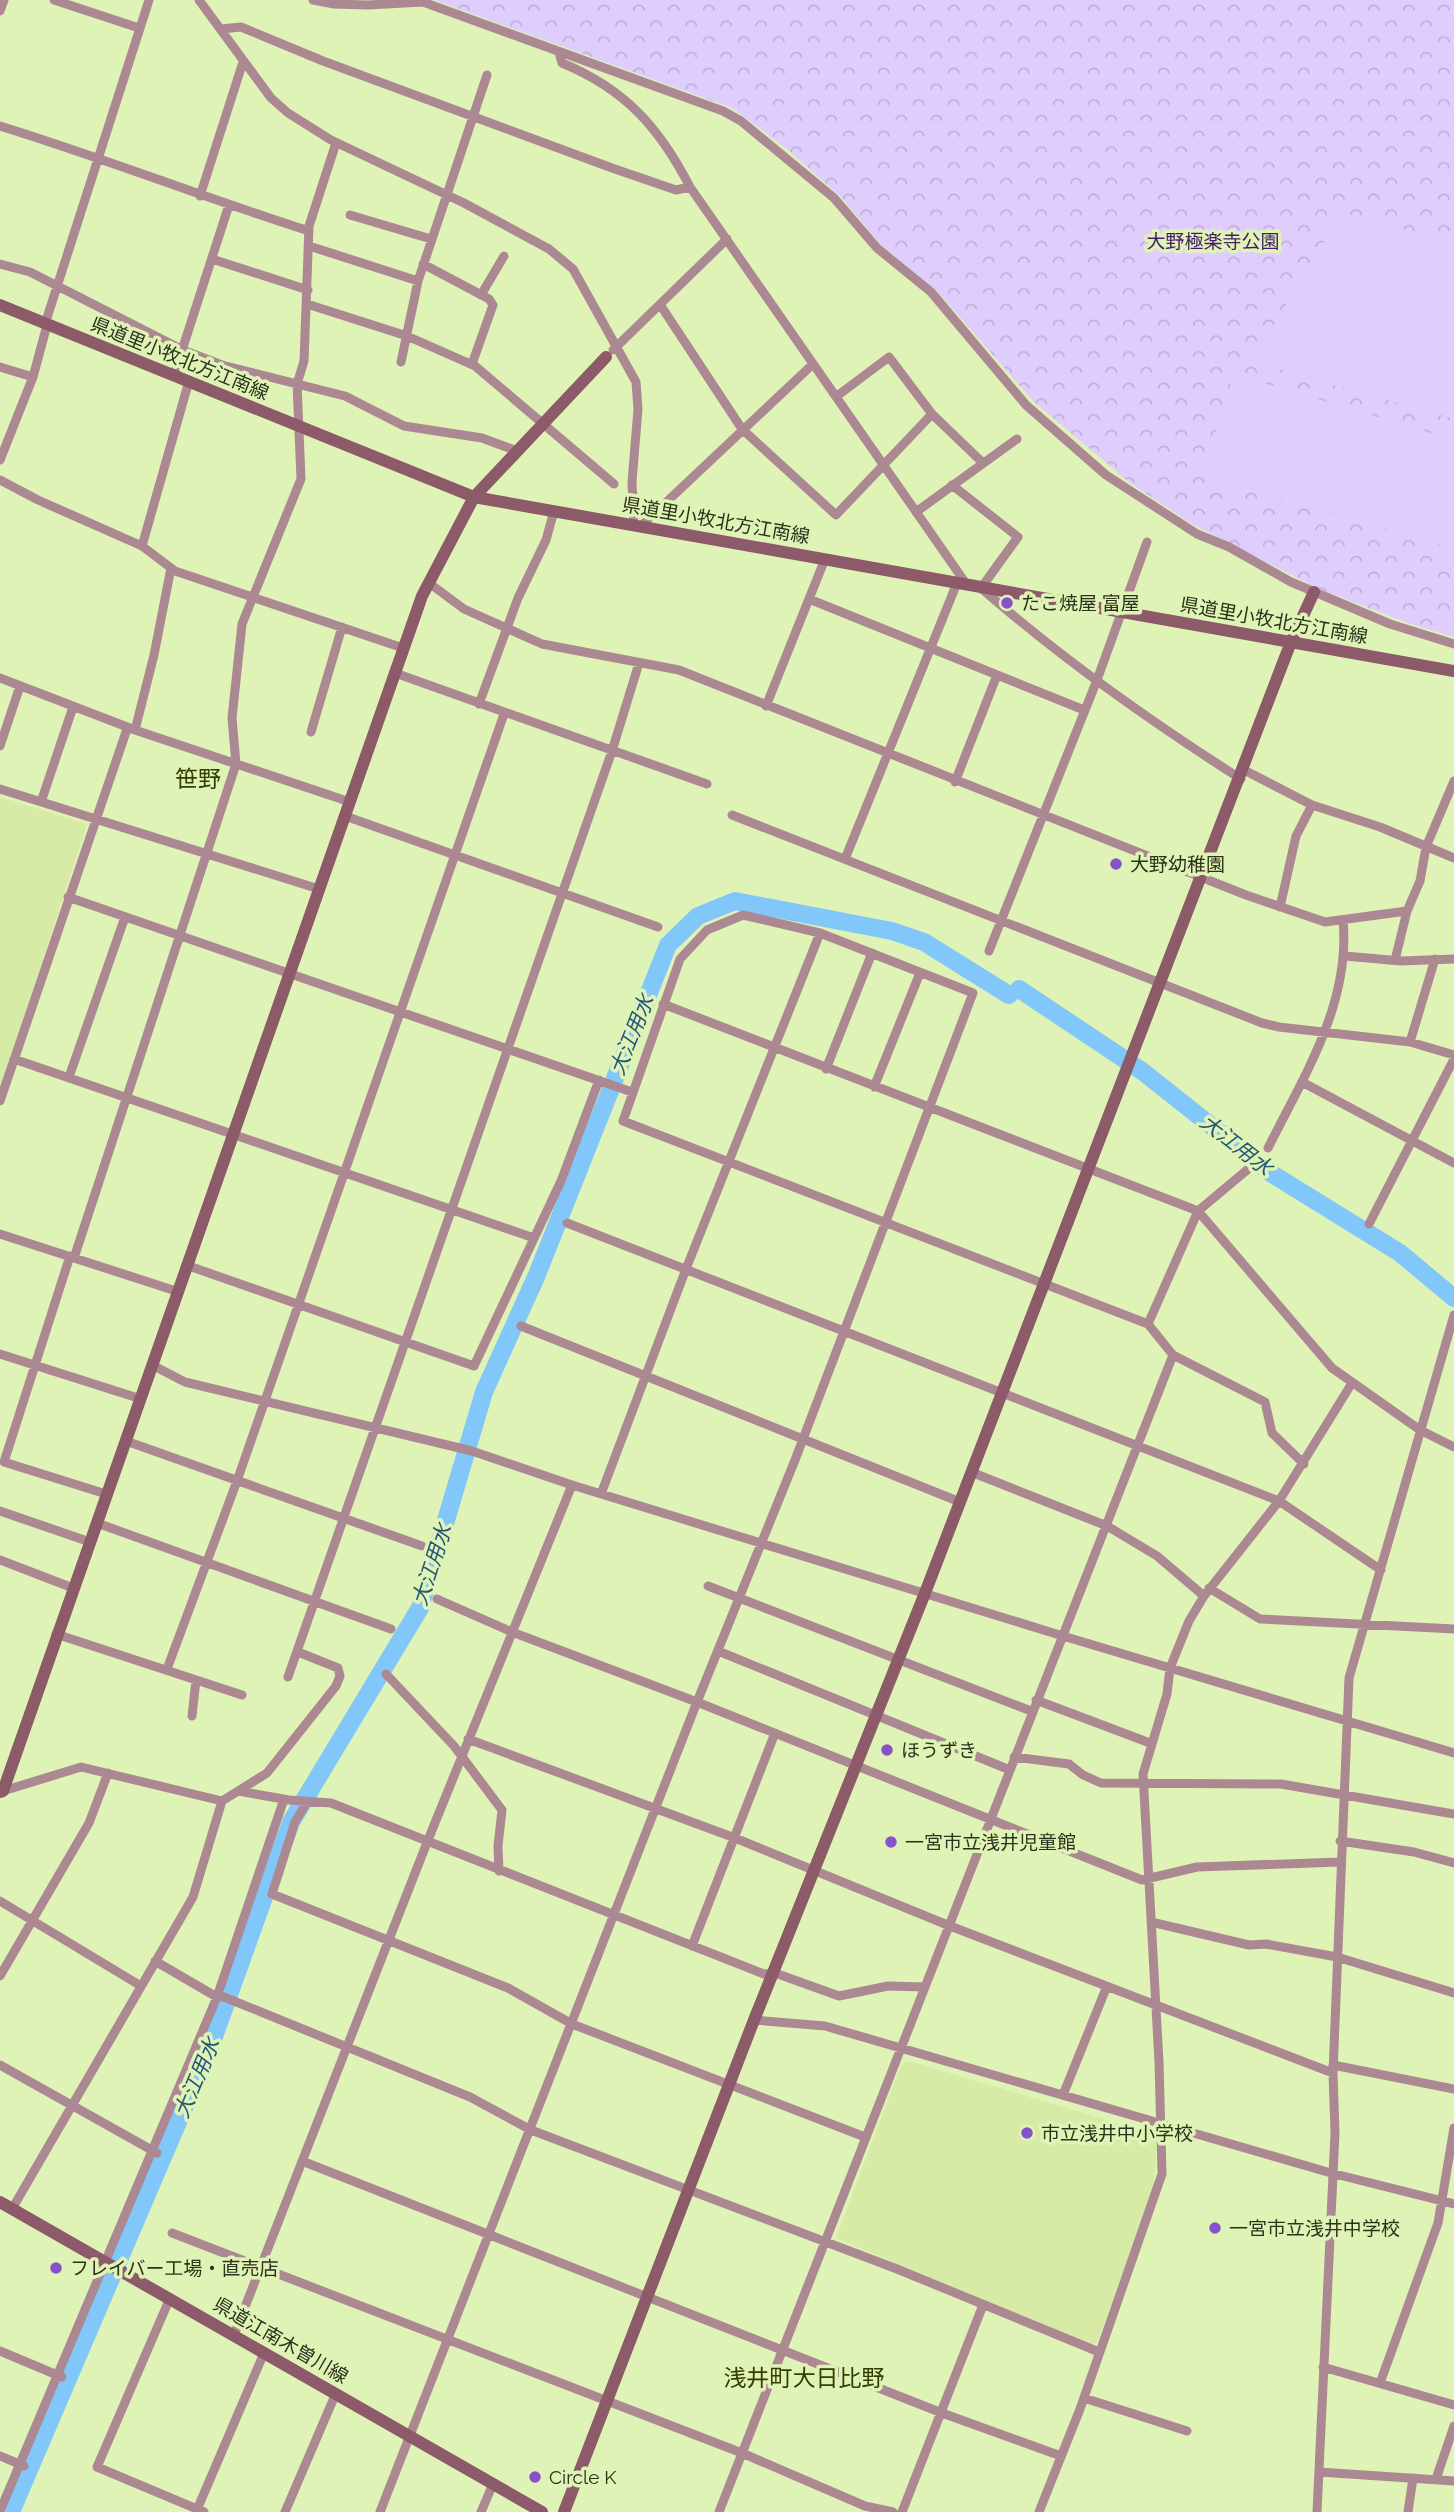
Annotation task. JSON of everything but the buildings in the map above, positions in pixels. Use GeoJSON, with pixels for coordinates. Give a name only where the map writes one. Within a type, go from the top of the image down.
{"type":"FeatureCollection","features":[{"type":"Feature","properties":{"kind":"street"},"geometry":{"type":"LineString","coordinates":[[0,10],[4,0]]}},
{"type":"Feature","properties":{"kind":"street"},"geometry":{"type":"LineString","coordinates":[[54,0],[139,28]]}},
{"type":"Feature","properties":{"kind":"street"},"geometry":{"type":"LineString","coordinates":[[0,459],[33,377],[56,285],[149,0]]}},
{"type":"Feature","properties":{"kind":"street"},"geometry":{"type":"LineString","coordinates":[[199,0],[271,98],[303,123],[336,143],[549,249],[573,269],[611,353],[636,382],[638,394],[632,458],[637,526]]}},
{"type":"Feature","properties":{"kind":"street"},"geometry":{"type":"LineString","coordinates":[[313,0],[334,5],[423,2],[723,111],[741,121],[834,198],[877,248],[931,292],[1026,405],[1099,470],[1196,534],[1229,547],[1314,593],[1390,624],[1454,644]]}},
{"type":"Feature","properties":{"kind":"street"},"geometry":{"type":"LineString","coordinates":[[221,29],[240,27],[473,117],[676,190],[690,187]]}},
{"type":"Feature","properties":{"kind":"street"},"geometry":{"type":"LineString","coordinates":[[559,52],[562,63],[593,76],[623,96],[670,150],[690,187],[916,512],[962,584],[930,648],[845,859]]}},
{"type":"Feature","properties":{"kind":"street"},"geometry":{"type":"LineString","coordinates":[[200,196],[243,62]]}},
{"type":"Feature","properties":{"kind":"street"},"geometry":{"type":"LineString","coordinates":[[401,362],[423,264],[487,75]]}},
{"type":"Feature","properties":{"kind":"street"},"geometry":{"type":"LineString","coordinates":[[0,126],[97,156],[200,196],[309,231]]}},
{"type":"Feature","properties":{"kind":"street"},"geometry":{"type":"LineString","coordinates":[[106,1494],[4,1462],[236,764],[232,718],[242,624],[301,479],[297,384],[304,361],[309,231],[336,143]]}},
{"type":"Feature","properties":{"kind":"street"},"geometry":{"type":"LineString","coordinates":[[174,375],[229,205]]}},
{"type":"Feature","properties":{"kind":"street"},"geometry":{"type":"LineString","coordinates":[[351,215],[431,239]]}},
{"type":"Feature","properties":{"kind":"street"},"geometry":{"type":"LineString","coordinates":[[2,1792],[403,648],[429,583],[474,497],[611,353],[727,239]]}},
{"type":"Feature","properties":{"kind":"street"},"geometry":{"type":"LineString","coordinates":[[309,246],[418,281]]}},
{"type":"Feature","properties":{"kind":"street"},"geometry":{"type":"LineString","coordinates":[[481,295],[504,256]]}},
{"type":"Feature","properties":{"kind":"street"},"geometry":{"type":"LineString","coordinates":[[212,259],[308,290]]}},
{"type":"Feature","properties":{"kind":"street"},"geometry":{"type":"LineString","coordinates":[[0,264],[30,272],[183,350],[222,365],[345,396],[404,426],[482,438],[517,451]]}},
{"type":"Feature","properties":{"kind":"street"},"geometry":{"type":"LineString","coordinates":[[423,264],[481,295],[493,305],[472,364]]}},
{"type":"Feature","properties":{"kind":"street"},"geometry":{"type":"LineString","coordinates":[[307,304],[407,335],[472,364],[614,484]]}},
{"type":"Feature","properties":{"kind":"street","name":"県道里小牧北方江南線"},"geometry":{"type":"LineString","coordinates":[[0,305],[474,497],[1454,671]]}},
{"type":"Feature","properties":{"kind":"street"},"geometry":{"type":"LineString","coordinates":[[661,306],[742,429],[836,515],[932,414]]}},
{"type":"Feature","properties":{"kind":"street"},"geometry":{"type":"LineString","coordinates":[[836,397],[889,357],[932,414],[984,463]]}},
{"type":"Feature","properties":{"kind":"street"},"geometry":{"type":"LineString","coordinates":[[637,526],[813,364]]}},
{"type":"Feature","properties":{"kind":"street"},"geometry":{"type":"LineString","coordinates":[[0,367],[33,377]]}},
{"type":"Feature","properties":{"kind":"street"},"geometry":{"type":"LineString","coordinates":[[142,546],[189,381]]}},
{"type":"Feature","properties":{"kind":"street"},"geometry":{"type":"LineString","coordinates":[[916,512],[1017,439]]}},
{"type":"Feature","properties":{"kind":"street"},"geometry":{"type":"LineString","coordinates":[[0,480],[38,500],[142,546],[171,568],[253,599],[403,648]]}},
{"type":"Feature","properties":{"kind":"street"},"geometry":{"type":"LineString","coordinates":[[952,485],[1018,537],[981,588],[1035,635],[1097,680],[1242,775],[1312,805],[1380,827],[1454,858]]}},
{"type":"Feature","properties":{"kind":"street"},"geometry":{"type":"LineString","coordinates":[[479,704],[509,629],[518,598],[546,540],[554,510]]}},
{"type":"Feature","properties":{"kind":"street"},"geometry":{"type":"LineString","coordinates":[[989,951],[1097,680],[1147,541]]}},
{"type":"Feature","properties":{"kind":"street"},"geometry":{"type":"LineString","coordinates":[[766,706],[825,559]]}},
{"type":"Feature","properties":{"kind":"street"},"geometry":{"type":"LineString","coordinates":[[0,1101],[68,897],[131,730],[154,655],[171,568]]}},
{"type":"Feature","properties":{"kind":"street"},"geometry":{"type":"LineString","coordinates":[[429,583],[464,609],[542,644],[679,670],[955,782],[1280,907],[1325,922],[1407,911]]}},
{"type":"Feature","properties":{"kind":"street"},"geometry":{"type":"LineString","coordinates":[[565,2512],[729,2084],[775,1973],[812,1870],[925,1593],[1291,642],[1314,593]]}},
{"type":"Feature","properties":{"kind":"street"},"geometry":{"type":"LineString","coordinates":[[809,599],[1084,710]]}},
{"type":"Feature","properties":{"kind":"street"},"geometry":{"type":"LineString","coordinates":[[311,732],[342,627]]}},
{"type":"Feature","properties":{"kind":"street"},"geometry":{"type":"LineString","coordinates":[[288,1677],[612,751],[639,663]]}},
{"type":"Feature","properties":{"kind":"street"},"geometry":{"type":"LineString","coordinates":[[395,673],[707,784]]}},
{"type":"Feature","properties":{"kind":"street"},"geometry":{"type":"LineString","coordinates":[[955,782],[997,675]]}},
{"type":"Feature","properties":{"kind":"street"},"geometry":{"type":"LineString","coordinates":[[0,678],[131,730],[350,802]]}},
{"type":"Feature","properties":{"kind":"street"},"geometry":{"type":"LineString","coordinates":[[0,746],[20,686]]}},
{"type":"Feature","properties":{"kind":"street"},"geometry":{"type":"LineString","coordinates":[[41,802],[74,707]]}},
{"type":"Feature","properties":{"kind":"street"},"geometry":{"type":"LineString","coordinates":[[167,1669],[237,1481],[504,714]]}},
{"type":"Feature","properties":{"kind":"street"},"geometry":{"type":"LineString","coordinates":[[1395,960],[1407,911],[1420,881],[1426,847],[1454,781]]}},
{"type":"Feature","properties":{"kind":"street"},"geometry":{"type":"LineString","coordinates":[[0,789],[318,889]]}},
{"type":"Feature","properties":{"kind":"street"},"geometry":{"type":"LineString","coordinates":[[1280,907],[1296,836],[1312,805]]}},
{"type":"Feature","properties":{"kind":"street"},"geometry":{"type":"LineString","coordinates":[[732,815],[1161,981],[1262,1023],[1410,1042],[1454,1057],[1369,1224]]}},
{"type":"Feature","properties":{"kind":"street"},"geometry":{"type":"LineString","coordinates":[[345,816],[658,927]]}},
{"type":"Feature","properties":{"kind":"street"},"geometry":{"type":"LineString","coordinates":[[68,897],[632,1092]]}},
{"type":"Feature","properties":{"kind":"street"},"geometry":{"type":"LineString","coordinates":[[380,2512],[412,2436],[613,1914],[803,1437],[884,1221],[973,993],[820,933],[743,915],[707,930],[680,959],[622,1121],[729,1161],[884,1221],[1043,1283],[1147,1324],[1173,1355],[1265,1402],[1272,1433],[1304,1464]]}},
{"type":"Feature","properties":{"kind":"street"},"geometry":{"type":"LineString","coordinates":[[69,1077],[125,917]]}},
{"type":"Feature","properties":{"kind":"street"},"geometry":{"type":"LineString","coordinates":[[1268,1148],[1324,1033],[1338,991],[1345,956],[1343,920]]}},
{"type":"Feature","properties":{"kind":"street"},"geometry":{"type":"LineString","coordinates":[[601,1494],[686,1269],[820,933]]}},
{"type":"Feature","properties":{"kind":"street"},"geometry":{"type":"LineString","coordinates":[[826,1069],[872,953]]}},
{"type":"Feature","properties":{"kind":"street"},"geometry":{"type":"LineString","coordinates":[[1345,956],[1395,960],[1454,959]]}},
{"type":"Feature","properties":{"kind":"street"},"geometry":{"type":"LineString","coordinates":[[1410,1042],[1436,959]]}},
{"type":"Feature","properties":{"kind":"street"},"geometry":{"type":"LineString","coordinates":[[874,1087],[920,972]]}},
{"type":"Feature","properties":{"kind":"street"},"geometry":{"type":"LineString","coordinates":[[663,1004],[1198,1211],[1332,1368],[1420,1430],[1454,1447]]}},
{"type":"Feature","properties":{"kind":"street"},"geometry":{"type":"LineString","coordinates":[[14,1059],[534,1238]]}},
{"type":"Feature","properties":{"kind":"street"},"geometry":{"type":"LineString","coordinates":[[1302,1082],[1454,1163]]}},
{"type":"Feature","properties":{"kind":"street"},"geometry":{"type":"LineString","coordinates":[[186,1265],[474,1366],[609,1084]]}},
{"type":"Feature","properties":{"kind":"street"},"geometry":{"type":"LineString","coordinates":[[1147,1324],[1198,1211],[1253,1165]]}},
{"type":"Feature","properties":{"kind":"street"},"geometry":{"type":"LineString","coordinates":[[567,1223],[1279,1501],[1381,1570]]}},
{"type":"Feature","properties":{"kind":"street"},"geometry":{"type":"LineString","coordinates":[[0,1234],[176,1291]]}},
{"type":"Feature","properties":{"kind":"street"},"geometry":{"type":"LineString","coordinates":[[1317,2512],[1335,2133],[1333,2069],[1340,1841],[1349,1678],[1454,1315]]}},
{"type":"Feature","properties":{"kind":"street"},"geometry":{"type":"LineString","coordinates":[[521,1326],[960,1502]]}},
{"type":"Feature","properties":{"kind":"street"},"geometry":{"type":"LineString","coordinates":[[0,1354],[141,1399]]}},
{"type":"Feature","properties":{"kind":"street"},"geometry":{"type":"LineString","coordinates":[[719,2512],[1173,1355]]}},
{"type":"Feature","properties":{"kind":"street"},"geometry":{"type":"LineString","coordinates":[[152,1365],[185,1382],[468,1449],[601,1494],[1454,1753]]}},
{"type":"Feature","properties":{"kind":"street"},"geometry":{"type":"LineString","coordinates":[[1039,2512],[1084,2398],[1162,2174],[1156,2006],[1143,1781],[1150,1743],[1167,1694],[1170,1668],[1189,1621],[1207,1592],[1279,1501],[1352,1383]]}},
{"type":"Feature","properties":{"kind":"street"},"geometry":{"type":"LineString","coordinates":[[126,1441],[422,1546]]}},
{"type":"Feature","properties":{"kind":"street"},"geometry":{"type":"LineString","coordinates":[[971,1472],[1107,1526],[1157,1556],[1207,1592],[1259,1619],[1364,1622],[1454,1629]]}},
{"type":"Feature","properties":{"kind":"street"},"geometry":{"type":"LineString","coordinates":[[234,2335],[468,1739],[572,1485]]}},
{"type":"Feature","properties":{"kind":"street"},"geometry":{"type":"LineString","coordinates":[[0,1511],[90,1542]]}},
{"type":"Feature","properties":{"kind":"street"},"geometry":{"type":"LineString","coordinates":[[97,1523],[391,1629]]}},
{"type":"Feature","properties":{"kind":"street"},"geometry":{"type":"LineString","coordinates":[[0,1560],[73,1588]]}},
{"type":"Feature","properties":{"kind":"street"},"geometry":{"type":"LineString","coordinates":[[708,1586],[1031,1712]]}},
{"type":"Feature","properties":{"kind":"street"},"geometry":{"type":"LineString","coordinates":[[437,1599],[512,1632],[697,1702],[1142,1880],[1196,1867],[1340,1862]]}},
{"type":"Feature","properties":{"kind":"street"},"geometry":{"type":"LineString","coordinates":[[56,1634],[242,1695]]}},
{"type":"Feature","properties":{"kind":"street"},"geometry":{"type":"LineString","coordinates":[[718,1651],[1010,1770]]}},
{"type":"Feature","properties":{"kind":"street"},"geometry":{"type":"LineString","coordinates":[[6,2206],[71,2105],[193,1897],[222,1801],[267,1773],[341,1676],[338,1668],[298,1652]]}},
{"type":"Feature","properties":{"kind":"street"},"geometry":{"type":"LineString","coordinates":[[386,1674],[462,1756],[502,1810],[498,1846],[499,1871]]}},
{"type":"Feature","properties":{"kind":"street"},"geometry":{"type":"LineString","coordinates":[[192,1716],[196,1680]]}},
{"type":"Feature","properties":{"kind":"street"},"geometry":{"type":"LineString","coordinates":[[1037,1700],[1150,1743]]}},
{"type":"Feature","properties":{"kind":"street"},"geometry":{"type":"LineString","coordinates":[[692,1946],[775,1733]]}},
{"type":"Feature","properties":{"kind":"street"},"geometry":{"type":"LineString","coordinates":[[468,1739],[735,1838],[1156,2006],[1333,2069],[1454,2089]]}},
{"type":"Feature","properties":{"kind":"street"},"geometry":{"type":"LineString","coordinates":[[1014,1757],[1069,1764],[1083,1775],[1101,1783],[1143,1781],[1281,1784],[1454,1814]]}},
{"type":"Feature","properties":{"kind":"street"},"geometry":{"type":"LineString","coordinates":[[2,1792],[81,1767],[222,1801]]}},
{"type":"Feature","properties":{"kind":"street"},"geometry":{"type":"LineString","coordinates":[[0,1976],[89,1823],[108,1773]]}},
{"type":"Feature","properties":{"kind":"street"},"geometry":{"type":"LineString","coordinates":[[239,1791],[287,1800],[331,1803],[764,1974],[775,1973],[839,1996],[888,1986],[924,1987]]}},
{"type":"Feature","properties":{"kind":"street"},"geometry":{"type":"LineString","coordinates":[[0,2511],[220,1997],[287,1800]]}},
{"type":"Feature","properties":{"kind":"street"},"geometry":{"type":"LineString","coordinates":[[305,1802],[295,1822],[272,1894],[508,1987],[572,2024],[865,2137]]}},
{"type":"Feature","properties":{"kind":"street"},"geometry":{"type":"LineString","coordinates":[[1340,1841],[1414,1852],[1454,1863]]}},
{"type":"Feature","properties":{"kind":"street"},"geometry":{"type":"LineString","coordinates":[[0,1901],[141,1986]]}},
{"type":"Feature","properties":{"kind":"street"},"geometry":{"type":"LineString","coordinates":[[1151,1922],[1249,1945],[1286,1947],[1337,1957],[1454,1993]]}},
{"type":"Feature","properties":{"kind":"street"},"geometry":{"type":"LineString","coordinates":[[155,1961],[220,1997],[470,2097],[531,2130],[824,2242],[1100,2352]]}},
{"type":"Feature","properties":{"kind":"street"},"geometry":{"type":"LineString","coordinates":[[1063,2095],[1107,1986]]}},
{"type":"Feature","properties":{"kind":"street"},"geometry":{"type":"LineString","coordinates":[[754,2020],[825,2026],[900,2050],[1331,2173],[1454,2204]]}},
{"type":"Feature","properties":{"kind":"street"},"geometry":{"type":"LineString","coordinates":[[1,2069],[155,2152]]}},
{"type":"Feature","properties":{"kind":"street"},"geometry":{"type":"LineString","coordinates":[[1380,2383],[1443,2202],[1454,2128]]}},
{"type":"Feature","properties":{"kind":"street"},"geometry":{"type":"LineString","coordinates":[[302,2161],[649,2295],[942,2413],[1061,2456]]}},
{"type":"Feature","properties":{"kind":"street","name":"県道江南木曽川線"},"geometry":{"type":"LineString","coordinates":[[6,2206],[541,2512]]}},
{"type":"Feature","properties":{"kind":"street"},"geometry":{"type":"LineString","coordinates":[[172,2233],[448,2338],[606,2403],[742,2453],[864,2509],[893,2512]]}},
{"type":"Feature","properties":{"kind":"street"},"geometry":{"type":"LineString","coordinates":[[170,2298],[97,2467],[199,2511],[264,2353]]}},
{"type":"Feature","properties":{"kind":"street"},"geometry":{"type":"LineString","coordinates":[[902,2512],[984,2305]]}},
{"type":"Feature","properties":{"kind":"street"},"geometry":{"type":"LineString","coordinates":[[0,2351],[60,2376]]}},
{"type":"Feature","properties":{"kind":"street"},"geometry":{"type":"LineString","coordinates":[[1323,2367],[1454,2405]]}},
{"type":"Feature","properties":{"kind":"street"},"geometry":{"type":"LineString","coordinates":[[285,2512],[336,2393]]}},
{"type":"Feature","properties":{"kind":"street"},"geometry":{"type":"LineString","coordinates":[[1084,2398],[1187,2431]]}},
{"type":"Feature","properties":{"kind":"street"},"geometry":{"type":"LineString","coordinates":[[1436,2479],[1454,2426]]}},
{"type":"Feature","properties":{"kind":"street"},"geometry":{"type":"LineString","coordinates":[[0,2456],[21,2465]]}},
{"type":"Feature","properties":{"kind":"street"},"geometry":{"type":"LineString","coordinates":[[1319,2472],[1454,2480]]}},
{"type":"Feature","properties":{"kind":"street"},"geometry":{"type":"LineString","coordinates":[[1408,2512],[1413,2478]]}},
{"type":"Feature","properties":{"kind":"street"},"geometry":{"type":"LineString","coordinates":[[481,2512],[493,2484]]}},
{"type":"Feature","properties":{"kind":"shaded area"},"geometry":{"type":"Polygon","coordinates":[[[0,797],[87,824],[0,1091],[0,797]]]}},
{"type":"Feature","properties":{"kind":"shaded area"},"geometry":{"type":"Polygon","coordinates":[[[905,2062],[1157,2135],[1154,2186],[1097,2343],[1090,2345],[836,2238],[900,2068],[905,2062]]]}},
{"type":"Feature","properties":{"kind":"green space","name":"大野極楽寺公園"},"geometry":{"type":"Polygon","coordinates":[[[434,0],[1454,0],[1454,637],[1407,623],[1317,588],[1192,524],[1130,483],[1034,402],[938,292],[881,245],[842,198],[787,149],[732,108],[434,0]]]}},
{"type":"Feature","properties":{"kind":"green space"},"geometry":{"type":"Polygon","coordinates":[[[1342,212],[1454,243],[1454,419],[1252,361],[1342,212]]]}},
{"type":"Feature","properties":{"kind":"green space"},"geometry":{"type":"Polygon","coordinates":[[[1234,374],[1454,440],[1454,549],[1203,475],[1234,374]]]}},
{"type":"Feature","properties":{"kind":"waterway","name":"大江用水"},"geometry":{"type":"LineString","coordinates":[[11,2512],[211,2045],[291,1822],[420,1608],[484,1392],[536,1277],[668,945],[698,916],[735,901],[892,931],[924,942],[1009,995]]}},
{"type":"Feature","properties":{"kind":"waterway","name":"大江用水"},"geometry":{"type":"LineString","coordinates":[[1019,989],[1142,1071],[1272,1174],[1400,1253],[1454,1298]]}},
{"type":"Feature","properties":{"kind":"place","name":"たこ焼屋 富屋"},"geometry":{"type":"Point","coordinates":[1007,603]}},
{"type":"Feature","properties":{"kind":"place","name":"大野幼稚園"},"geometry":{"type":"Point","coordinates":[1116,864]}},
{"type":"Feature","properties":{"kind":"place","name":"ほうずき"},"geometry":{"type":"Point","coordinates":[887,1750]}},
{"type":"Feature","properties":{"kind":"place","name":"一宮市立浅井児童館"},"geometry":{"type":"Point","coordinates":[891,1842]}},
{"type":"Feature","properties":{"kind":"place","name":"市立浅井中小学校"},"geometry":{"type":"Point","coordinates":[1027,2133]}},
{"type":"Feature","properties":{"kind":"place","name":"一宮市立浅井中学校"},"geometry":{"type":"Point","coordinates":[1215,2228]}},
{"type":"Feature","properties":{"kind":"place","name":"フレイバー工場・直売店"},"geometry":{"type":"Point","coordinates":[56,2268]}},
{"type":"Feature","properties":{"kind":"place","name":"Circle K"},"geometry":{"type":"Point","coordinates":[535,2477]}},
{"type":"Feature","properties":{"kind":"district","name":"笹野"},"geometry":{"type":"Point","coordinates":[198,779]}},
{"type":"Feature","properties":{"kind":"district","name":"浅井町大日比野"},"geometry":{"type":"Point","coordinates":[804,2378]}}]}
